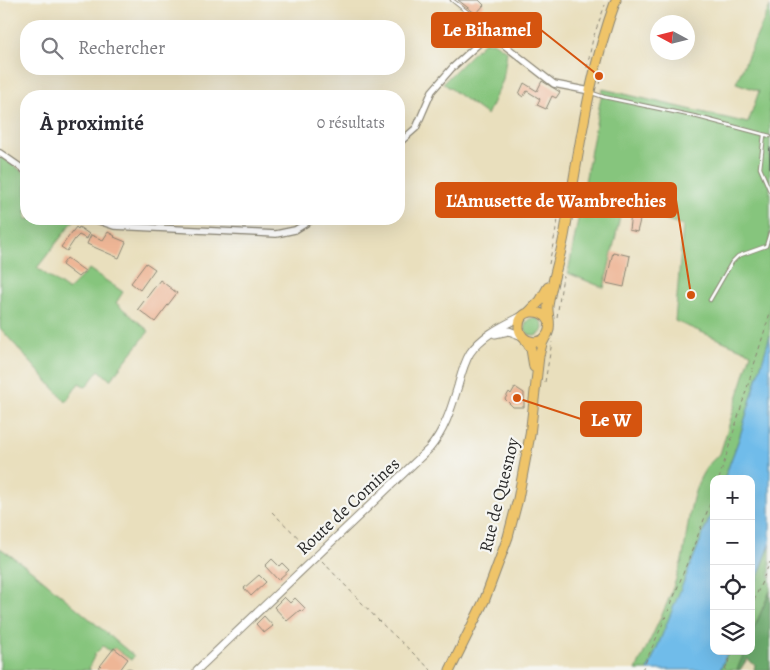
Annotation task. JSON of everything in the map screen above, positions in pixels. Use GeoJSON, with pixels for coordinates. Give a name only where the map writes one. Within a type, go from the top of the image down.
{"type":"FeatureCollection","features":[{"type":"Feature","properties":{"kind":"main road"},"geometry":{"type":"LineString","coordinates":[[558,261],[537,306],[527,313],[519,326],[524,337],[531,342],[538,342],[546,336],[550,328],[548,306],[565,233],[590,91],[604,36],[616,0]]}},
{"type":"Feature","properties":{"kind":"main road"},"geometry":{"type":"LineString","coordinates":[[527,313],[536,311],[542,313],[549,321]]}},
{"type":"Feature","properties":{"kind":"main road","name":"Rue de Quesnoy"},"geometry":{"type":"LineString","coordinates":[[450,670],[485,599],[508,537],[518,499],[530,435],[541,347],[546,336]]}},
{"type":"Feature","properties":{"kind":"main road","name":"Rue de Quesnoy"},"geometry":{"type":"LineString","coordinates":[[524,337],[532,352],[536,377]]}},
{"type":"Feature","properties":{"kind":"street"},"geometry":{"type":"LineString","coordinates":[[405,137],[418,124],[429,96],[437,84],[481,41],[492,38],[507,46],[554,84],[590,91]]}},
{"type":"Feature","properties":{"kind":"street"},"geometry":{"type":"LineString","coordinates":[[0,153],[20,167]]}},
{"type":"Feature","properties":{"kind":"street"},"geometry":{"type":"LineString","coordinates":[[105,225],[276,234],[295,230],[303,225]]}},
{"type":"Feature","properties":{"kind":"street","name":"Route de Comines"},"geometry":{"type":"LineString","coordinates":[[197,670],[425,454],[436,440],[449,416],[465,363],[470,353],[497,329],[527,313]]}},
{"type":"Feature","properties":{"kind":"street","name":"Route de Comines"},"geometry":{"type":"LineString","coordinates":[[483,340],[504,331],[515,332],[524,337]]}},
{"type":"Feature","properties":{"kind":"lane"},"geometry":{"type":"LineString","coordinates":[[452,0],[488,28],[492,38]]}},
{"type":"Feature","properties":{"kind":"lane"},"geometry":{"type":"LineString","coordinates":[[590,91],[604,97],[698,117],[770,136]]}},
{"type":"Feature","properties":{"kind":"lane"},"geometry":{"type":"LineString","coordinates":[[764,135],[760,168],[770,191]]}},
{"type":"Feature","properties":{"kind":"lane"},"geometry":{"type":"LineString","coordinates":[[710,300],[732,262],[738,256],[766,246],[770,233]]}},
{"type":"Feature","properties":{"kind":"path"},"geometry":{"type":"LineString","coordinates":[[586,69],[597,25],[608,0]]}},
{"type":"Feature","properties":{"kind":"path"},"geometry":{"type":"LineString","coordinates":[[548,269],[562,198]]}},
{"type":"Feature","properties":{"kind":"path"},"geometry":{"type":"LineString","coordinates":[[720,475],[770,313]]}},
{"type":"Feature","properties":{"kind":"path"},"geometry":{"type":"LineString","coordinates":[[642,670],[668,612],[710,504]]}},
{"type":"Feature","properties":{"kind":"path"},"geometry":{"type":"LineString","coordinates":[[272,512],[380,622],[431,670]]}},
{"type":"Feature","properties":{"kind":"path"},"geometry":{"type":"LineString","coordinates":[[755,598],[770,562]]}},
{"type":"Feature","properties":{"kind":"path"},"geometry":{"type":"LineString","coordinates":[[725,670],[731,655]]}},
{"type":"Feature","properties":{"kind":"green space"},"geometry":{"type":"Polygon","coordinates":[[[770,6],[770,336],[739,439],[726,475],[710,475],[710,518],[707,527],[648,670],[636,670],[671,593],[682,560],[696,488],[702,475],[720,454],[751,353],[675,321],[683,225],[650,215],[643,204],[635,202],[628,209],[622,208],[604,288],[568,273],[603,89],[748,123],[759,91],[736,83],[770,6]]]}},
{"type":"Feature","properties":{"kind":"green space"},"geometry":{"type":"Polygon","coordinates":[[[493,42],[507,51],[503,80],[487,115],[443,83],[483,43],[493,42]]]}},
{"type":"Feature","properties":{"kind":"green space"},"geometry":{"type":"Polygon","coordinates":[[[0,156],[20,170],[20,225],[70,225],[37,268],[68,290],[89,269],[123,292],[116,303],[149,331],[110,380],[99,370],[86,387],[79,383],[66,402],[0,328],[0,156]]]}},
{"type":"Feature","properties":{"kind":"green space"},"geometry":{"type":"Polygon","coordinates":[[[534,318],[540,321],[543,327],[540,333],[534,336],[528,333],[525,327],[528,321],[534,318]]]}},
{"type":"Feature","properties":{"kind":"green space"},"geometry":{"type":"Polygon","coordinates":[[[770,545],[770,591],[755,627],[755,584],[770,545]]]}},
{"type":"Feature","properties":{"kind":"green space"},"geometry":{"type":"Polygon","coordinates":[[[0,548],[31,570],[134,656],[131,660],[114,648],[110,651],[103,646],[95,654],[89,668],[91,670],[0,670],[0,548]]]}},
{"type":"Feature","properties":{"kind":"green space"},"geometry":{"type":"Polygon","coordinates":[[[770,591],[770,670],[754,670],[755,665],[747,659],[740,670],[737,670],[743,655],[755,655],[755,627],[770,591]]]}},
{"type":"Feature","properties":{"kind":"green space"},"geometry":{"type":"Polygon","coordinates":[[[726,655],[743,655],[737,670],[720,670],[726,655]]]}},
{"type":"Feature","properties":{"kind":"water"},"geometry":{"type":"Polygon","coordinates":[[[770,336],[770,545],[755,584],[755,475],[726,475],[739,439],[770,336]]]}},
{"type":"Feature","properties":{"kind":"water"},"geometry":{"type":"Polygon","coordinates":[[[710,517],[710,655],[726,655],[720,670],[648,670],[710,517]]]}},
{"type":"Feature","properties":{"kind":"building"},"geometry":{"type":"Polygon","coordinates":[[[458,0],[479,0],[484,5],[476,14],[458,0]]]}},
{"type":"Feature","properties":{"kind":"building"},"geometry":{"type":"Polygon","coordinates":[[[542,81],[560,92],[556,98],[552,96],[546,109],[537,105],[540,99],[527,91],[523,97],[519,94],[524,83],[537,91],[542,81]]]}},
{"type":"Feature","properties":{"kind":"building"},"geometry":{"type":"Polygon","coordinates":[[[631,214],[641,216],[637,232],[629,230],[631,214]]]}},
{"type":"Feature","properties":{"kind":"building"},"geometry":{"type":"Polygon","coordinates":[[[76,227],[89,234],[87,239],[79,235],[67,251],[61,247],[76,227]]]}},
{"type":"Feature","properties":{"kind":"building"},"geometry":{"type":"Polygon","coordinates":[[[108,232],[126,242],[119,258],[87,244],[91,235],[103,240],[108,232]]]}},
{"type":"Feature","properties":{"kind":"building"},"geometry":{"type":"Polygon","coordinates":[[[613,252],[630,256],[624,287],[606,283],[613,252]]]}},
{"type":"Feature","properties":{"kind":"building"},"geometry":{"type":"Polygon","coordinates":[[[67,258],[85,271],[78,277],[62,265],[67,258]]]}},
{"type":"Feature","properties":{"kind":"building"},"geometry":{"type":"Polygon","coordinates":[[[146,263],[155,269],[140,290],[131,283],[146,263]]]}},
{"type":"Feature","properties":{"kind":"building"},"geometry":{"type":"Polygon","coordinates":[[[160,280],[177,293],[155,322],[138,309],[160,280]]]}},
{"type":"Feature","properties":{"kind":"building"},"geometry":{"type":"Polygon","coordinates":[[[515,387],[524,393],[524,407],[513,407],[505,399],[515,387]]]}},
{"type":"Feature","properties":{"kind":"building"},"geometry":{"type":"Polygon","coordinates":[[[272,559],[279,566],[282,563],[289,570],[278,580],[265,566],[272,559]]]}},
{"type":"Feature","properties":{"kind":"building"},"geometry":{"type":"Polygon","coordinates":[[[259,575],[266,582],[251,596],[244,588],[259,575]]]}},
{"type":"Feature","properties":{"kind":"building"},"geometry":{"type":"Polygon","coordinates":[[[284,597],[290,603],[295,598],[305,608],[287,621],[274,607],[284,597]]]}},
{"type":"Feature","properties":{"kind":"building"},"geometry":{"type":"Polygon","coordinates":[[[264,616],[273,626],[264,633],[256,624],[264,616]]]}},
{"type":"Feature","properties":{"kind":"building"},"geometry":{"type":"Polygon","coordinates":[[[114,648],[128,659],[120,670],[97,670],[114,648]]]}},
{"type":"Feature","properties":{"kind":"tram line"},"geometry":{"type":"LineString","coordinates":[[770,148],[770,168]]}},
{"type":"Feature","properties":{"kind":"place","name":"Le Bihamel"},"geometry":{"type":"Point","coordinates":[599,76]}},
{"type":"Feature","properties":{"kind":"place","name":"L'Amusette de Wambrechies"},"geometry":{"type":"Point","coordinates":[691,295]}},
{"type":"Feature","properties":{"kind":"place","name":"Le W"},"geometry":{"type":"Point","coordinates":[517,398]}}]}
